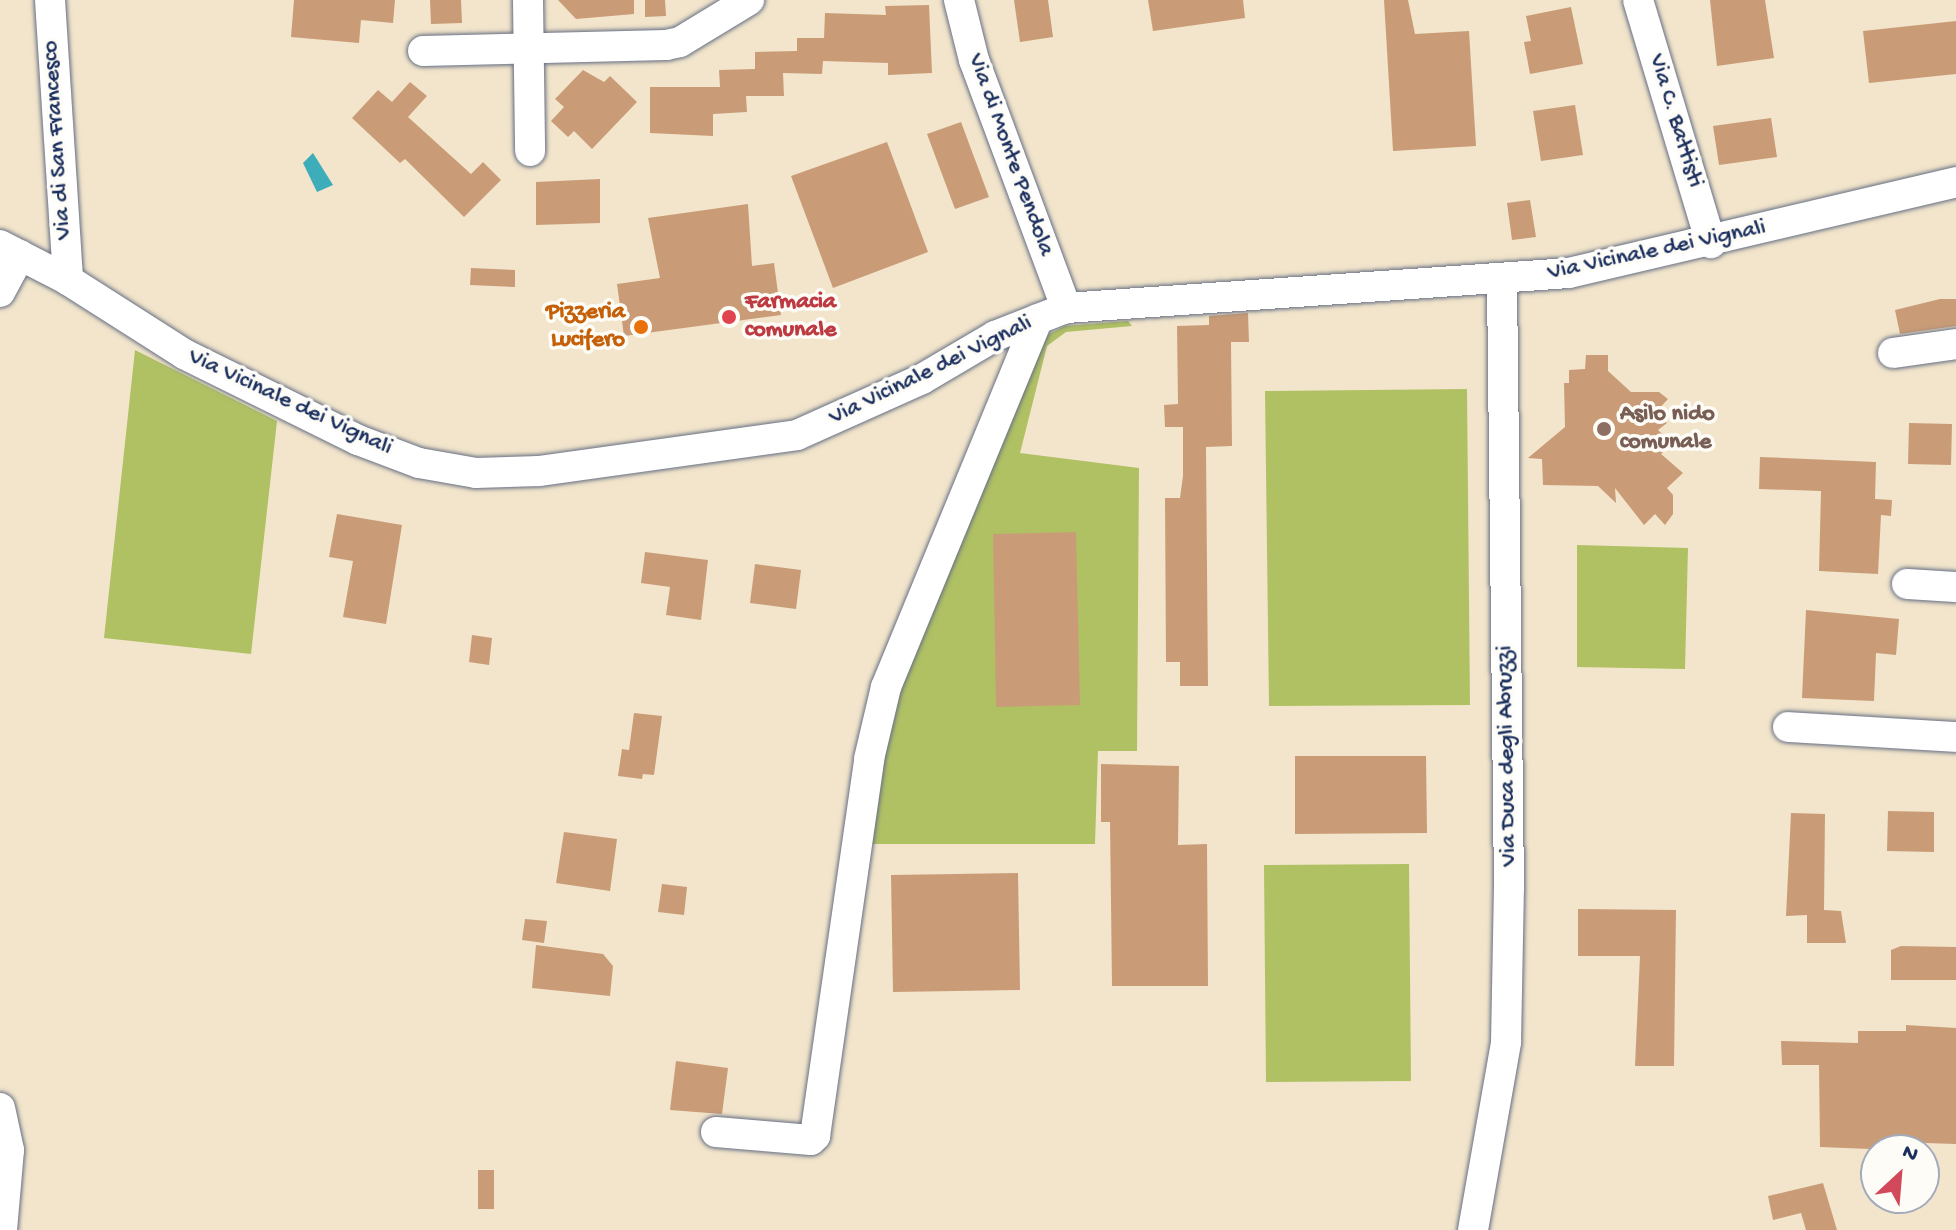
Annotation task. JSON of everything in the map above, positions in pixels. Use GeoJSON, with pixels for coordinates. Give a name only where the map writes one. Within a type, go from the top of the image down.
{"type":"FeatureCollection","features":[{"type":"Feature","properties":{"kind":"street","name":"Via di San Francesco"},"geometry":{"type":"LineString","coordinates":[[50,0],[68,280]]}},
{"type":"Feature","properties":{"kind":"street"},"geometry":{"type":"LineString","coordinates":[[528,0],[530,151]]}},
{"type":"Feature","properties":{"kind":"street"},"geometry":{"type":"LineString","coordinates":[[423,51],[528,52],[680,42],[749,0]]}},
{"type":"Feature","properties":{"kind":"street","name":"Via di Monte Pendola"},"geometry":{"type":"LineString","coordinates":[[959,0],[974,60],[1066,308]]}},
{"type":"Feature","properties":{"kind":"street","name":"Via C. Battisti"},"geometry":{"type":"LineString","coordinates":[[1638,0],[1711,243]]}},
{"type":"Feature","properties":{"kind":"street","name":"Via Vicinale dei Vignali"},"geometry":{"type":"LineString","coordinates":[[10,250],[68,280],[184,354],[358,440],[419,463],[476,473],[644,460],[797,435],[1066,308],[1569,273],[1711,243],[1956,182]]}},
{"type":"Feature","properties":{"kind":"street"},"geometry":{"type":"LineString","coordinates":[[0,292],[10,250]]}},
{"type":"Feature","properties":{"kind":"street","name":"Via Duca degli Abruzzi"},"geometry":{"type":"LineString","coordinates":[[1473,1230],[1506,1042],[1509,878],[1502,279]]}},
{"type":"Feature","properties":{"kind":"street"},"geometry":{"type":"LineString","coordinates":[[716,1132],[811,1140],[815,1136],[867,774],[886,687],[1038,319]]}},
{"type":"Feature","properties":{"kind":"street"},"geometry":{"type":"LineString","coordinates":[[1893,353],[1956,344]]}},
{"type":"Feature","properties":{"kind":"street"},"geometry":{"type":"LineString","coordinates":[[1907,584],[1956,587]]}},
{"type":"Feature","properties":{"kind":"street"},"geometry":{"type":"LineString","coordinates":[[1788,727],[1956,737]]}},
{"type":"Feature","properties":{"kind":"street"},"geometry":{"type":"LineString","coordinates":[[0,1108],[9,1150],[2,1230]]}},
{"type":"Feature","properties":{"kind":"green space"},"geometry":{"type":"Polygon","coordinates":[[[1128,321],[1132,326],[1066,332],[1047,346],[1020,453],[1139,468],[1137,751],[1098,751],[1095,844],[864,844],[897,678],[1033,342],[1065,326],[1128,321]]]}},
{"type":"Feature","properties":{"kind":"green space"},"geometry":{"type":"Polygon","coordinates":[[[135,350],[277,421],[251,654],[104,638],[135,350]]]}},
{"type":"Feature","properties":{"kind":"green space"},"geometry":{"type":"Polygon","coordinates":[[[1467,389],[1470,705],[1269,706],[1265,391],[1467,389]]]}},
{"type":"Feature","properties":{"kind":"green space"},"geometry":{"type":"Polygon","coordinates":[[[1577,545],[1688,548],[1685,669],[1577,667],[1577,545]]]}},
{"type":"Feature","properties":{"kind":"green space"},"geometry":{"type":"Polygon","coordinates":[[[1409,864],[1411,1081],[1266,1082],[1264,865],[1409,864]]]}},
{"type":"Feature","properties":{"kind":"water"},"geometry":{"type":"Polygon","coordinates":[[[313,153],[333,185],[317,192],[303,163],[313,153]]]}},
{"type":"Feature","properties":{"kind":"building"},"geometry":{"type":"Polygon","coordinates":[[[294,0],[395,0],[393,23],[361,20],[359,43],[291,37],[294,0]]]}},
{"type":"Feature","properties":{"kind":"building"},"geometry":{"type":"Polygon","coordinates":[[[430,0],[461,0],[462,23],[431,24],[430,0]]]}},
{"type":"Feature","properties":{"kind":"building"},"geometry":{"type":"Polygon","coordinates":[[[558,0],[634,0],[634,14],[576,19],[558,0]]]}},
{"type":"Feature","properties":{"kind":"building"},"geometry":{"type":"Polygon","coordinates":[[[645,0],[665,0],[666,16],[645,17],[645,0]]]}},
{"type":"Feature","properties":{"kind":"building"},"geometry":{"type":"Polygon","coordinates":[[[1014,0],[1048,0],[1053,37],[1020,42],[1014,0]]]}},
{"type":"Feature","properties":{"kind":"building"},"geometry":{"type":"Polygon","coordinates":[[[1148,0],[1243,0],[1245,18],[1153,31],[1148,0]]]}},
{"type":"Feature","properties":{"kind":"building"},"geometry":{"type":"Polygon","coordinates":[[[1384,0],[1408,0],[1415,34],[1469,31],[1476,146],[1393,151],[1384,0]]]}},
{"type":"Feature","properties":{"kind":"building"},"geometry":{"type":"Polygon","coordinates":[[[1710,0],[1765,0],[1774,58],[1717,66],[1710,0]]]}},
{"type":"Feature","properties":{"kind":"building"},"geometry":{"type":"Polygon","coordinates":[[[929,5],[932,73],[888,75],[888,63],[823,61],[822,74],[783,73],[784,96],[746,96],[747,112],[713,114],[713,136],[650,133],[650,87],[720,87],[719,70],[755,69],[755,52],[797,51],[797,38],[824,38],[825,13],[886,15],[885,6],[929,5]]]}},
{"type":"Feature","properties":{"kind":"building"},"geometry":{"type":"Polygon","coordinates":[[[1571,7],[1583,64],[1530,74],[1524,42],[1531,41],[1526,16],[1571,7]]]}},
{"type":"Feature","properties":{"kind":"building"},"geometry":{"type":"Polygon","coordinates":[[[1956,21],[1956,74],[1869,83],[1863,31],[1956,21]]]}},
{"type":"Feature","properties":{"kind":"building"},"geometry":{"type":"Polygon","coordinates":[[[583,70],[604,82],[610,76],[637,102],[592,149],[574,131],[568,137],[551,121],[564,107],[555,99],[583,70]]]}},
{"type":"Feature","properties":{"kind":"building"},"geometry":{"type":"Polygon","coordinates":[[[410,82],[427,96],[408,117],[471,174],[483,162],[501,180],[464,217],[405,159],[400,163],[352,118],[378,90],[392,102],[410,82]]]}},
{"type":"Feature","properties":{"kind":"building"},"geometry":{"type":"Polygon","coordinates":[[[1575,105],[1583,155],[1541,161],[1533,111],[1575,105]]]}},
{"type":"Feature","properties":{"kind":"building"},"geometry":{"type":"Polygon","coordinates":[[[1771,118],[1777,157],[1719,165],[1713,126],[1771,118]]]}},
{"type":"Feature","properties":{"kind":"building"},"geometry":{"type":"Polygon","coordinates":[[[961,122],[989,197],[955,209],[927,134],[961,122]]]}},
{"type":"Feature","properties":{"kind":"building"},"geometry":{"type":"Polygon","coordinates":[[[887,142],[928,252],[833,288],[791,176],[887,142]]]}},
{"type":"Feature","properties":{"kind":"building"},"geometry":{"type":"Polygon","coordinates":[[[600,179],[600,223],[536,225],[536,182],[600,179]]]}},
{"type":"Feature","properties":{"kind":"building"},"geometry":{"type":"Polygon","coordinates":[[[1530,200],[1536,237],[1512,240],[1507,203],[1530,200]]]}},
{"type":"Feature","properties":{"kind":"building"},"geometry":{"type":"Polygon","coordinates":[[[748,204],[752,266],[774,263],[781,315],[624,336],[617,284],[660,278],[648,218],[748,204]]]}},
{"type":"Feature","properties":{"kind":"building"},"geometry":{"type":"Polygon","coordinates":[[[471,268],[515,270],[515,287],[470,285],[471,268]]]}},
{"type":"Feature","properties":{"kind":"building"},"geometry":{"type":"Polygon","coordinates":[[[1940,299],[1956,299],[1956,326],[1900,334],[1895,310],[1940,299]]]}},
{"type":"Feature","properties":{"kind":"building"},"geometry":{"type":"Polygon","coordinates":[[[1248,313],[1249,342],[1231,342],[1232,446],[1206,447],[1208,686],[1180,686],[1180,662],[1166,662],[1165,498],[1180,498],[1183,476],[1183,427],[1165,427],[1164,405],[1178,404],[1177,326],[1209,325],[1209,316],[1248,313]]]}},
{"type":"Feature","properties":{"kind":"building"},"geometry":{"type":"Polygon","coordinates":[[[1586,355],[1608,355],[1608,371],[1631,392],[1659,392],[1668,399],[1656,412],[1667,423],[1658,430],[1672,443],[1661,454],[1683,473],[1667,488],[1673,495],[1673,514],[1665,525],[1655,514],[1644,525],[1615,488],[1616,503],[1598,486],[1543,485],[1542,459],[1528,458],[1565,427],[1564,383],[1569,383],[1569,370],[1585,369],[1586,355]]]}},
{"type":"Feature","properties":{"kind":"building"},"geometry":{"type":"Polygon","coordinates":[[[1909,423],[1952,424],[1951,465],[1908,464],[1909,423]]]}},
{"type":"Feature","properties":{"kind":"building"},"geometry":{"type":"Polygon","coordinates":[[[1760,457],[1876,462],[1875,499],[1892,500],[1891,516],[1881,515],[1878,574],[1819,571],[1821,491],[1759,489],[1760,457]]]}},
{"type":"Feature","properties":{"kind":"building"},"geometry":{"type":"Polygon","coordinates":[[[337,514],[402,525],[386,624],[343,617],[353,561],[329,557],[337,514]]]}},
{"type":"Feature","properties":{"kind":"building"},"geometry":{"type":"Polygon","coordinates":[[[1076,532],[1080,705],[996,707],[993,534],[1076,532]]]}},
{"type":"Feature","properties":{"kind":"building"},"geometry":{"type":"Polygon","coordinates":[[[645,552],[708,560],[701,620],[666,615],[670,587],[641,583],[645,552]]]}},
{"type":"Feature","properties":{"kind":"building"},"geometry":{"type":"Polygon","coordinates":[[[755,564],[801,570],[796,609],[750,603],[755,564]]]}},
{"type":"Feature","properties":{"kind":"building"},"geometry":{"type":"Polygon","coordinates":[[[1806,610],[1899,619],[1896,655],[1876,653],[1874,701],[1802,698],[1806,610]]]}},
{"type":"Feature","properties":{"kind":"building"},"geometry":{"type":"Polygon","coordinates":[[[472,635],[492,638],[489,665],[469,662],[472,635]]]}},
{"type":"Feature","properties":{"kind":"building"},"geometry":{"type":"Polygon","coordinates":[[[634,713],[662,716],[654,775],[643,774],[642,779],[618,776],[622,749],[629,750],[634,713]]]}},
{"type":"Feature","properties":{"kind":"building"},"geometry":{"type":"Polygon","coordinates":[[[1295,756],[1426,756],[1427,833],[1295,834],[1295,756]]]}},
{"type":"Feature","properties":{"kind":"building"},"geometry":{"type":"Polygon","coordinates":[[[1101,764],[1179,766],[1178,845],[1207,844],[1208,986],[1112,986],[1110,822],[1101,822],[1101,764]]]}},
{"type":"Feature","properties":{"kind":"building"},"geometry":{"type":"Polygon","coordinates":[[[1888,811],[1934,812],[1934,852],[1887,851],[1888,811]]]}},
{"type":"Feature","properties":{"kind":"building"},"geometry":{"type":"Polygon","coordinates":[[[1791,813],[1825,814],[1824,910],[1841,911],[1846,943],[1807,943],[1807,915],[1786,916],[1791,813]]]}},
{"type":"Feature","properties":{"kind":"building"},"geometry":{"type":"Polygon","coordinates":[[[564,832],[617,839],[610,891],[556,883],[564,832]]]}},
{"type":"Feature","properties":{"kind":"building"},"geometry":{"type":"Polygon","coordinates":[[[1018,873],[1020,990],[893,992],[891,875],[1018,873]]]}},
{"type":"Feature","properties":{"kind":"building"},"geometry":{"type":"Polygon","coordinates":[[[662,884],[687,887],[684,915],[658,912],[662,884]]]}},
{"type":"Feature","properties":{"kind":"building"},"geometry":{"type":"Polygon","coordinates":[[[1578,909],[1676,910],[1674,1066],[1635,1066],[1640,956],[1578,956],[1578,909]]]}},
{"type":"Feature","properties":{"kind":"building"},"geometry":{"type":"Polygon","coordinates":[[[525,919],[547,921],[544,943],[522,940],[525,919]]]}},
{"type":"Feature","properties":{"kind":"building"},"geometry":{"type":"Polygon","coordinates":[[[536,945],[603,954],[613,966],[610,996],[532,988],[536,945]]]}},
{"type":"Feature","properties":{"kind":"building"},"geometry":{"type":"Polygon","coordinates":[[[1901,946],[1956,947],[1956,980],[1891,980],[1891,950],[1901,946]]]}},
{"type":"Feature","properties":{"kind":"building"},"geometry":{"type":"Polygon","coordinates":[[[1906,1025],[1956,1028],[1956,1144],[1940,1143],[1940,1134],[1860,1134],[1860,1149],[1820,1147],[1819,1065],[1782,1065],[1781,1041],[1858,1043],[1858,1031],[1906,1031],[1906,1025]]]}},
{"type":"Feature","properties":{"kind":"building"},"geometry":{"type":"Polygon","coordinates":[[[676,1061],[728,1068],[722,1114],[670,1110],[676,1061]]]}},
{"type":"Feature","properties":{"kind":"building"},"geometry":{"type":"Polygon","coordinates":[[[478,1170],[494,1170],[494,1209],[478,1209],[478,1170]]]}},
{"type":"Feature","properties":{"kind":"building"},"geometry":{"type":"Polygon","coordinates":[[[1823,1183],[1837,1230],[1806,1230],[1801,1213],[1773,1220],[1768,1196],[1823,1183]]]}},
{"type":"Feature","properties":{"kind":"place","name":"Farmacia comunale"},"geometry":{"type":"Point","coordinates":[729,317]}},
{"type":"Feature","properties":{"kind":"place","name":"Pizzeria Lucifero"},"geometry":{"type":"Point","coordinates":[641,327]}},
{"type":"Feature","properties":{"kind":"place","name":"Asilo nido comunale"},"geometry":{"type":"Point","coordinates":[1604,429]}}]}
